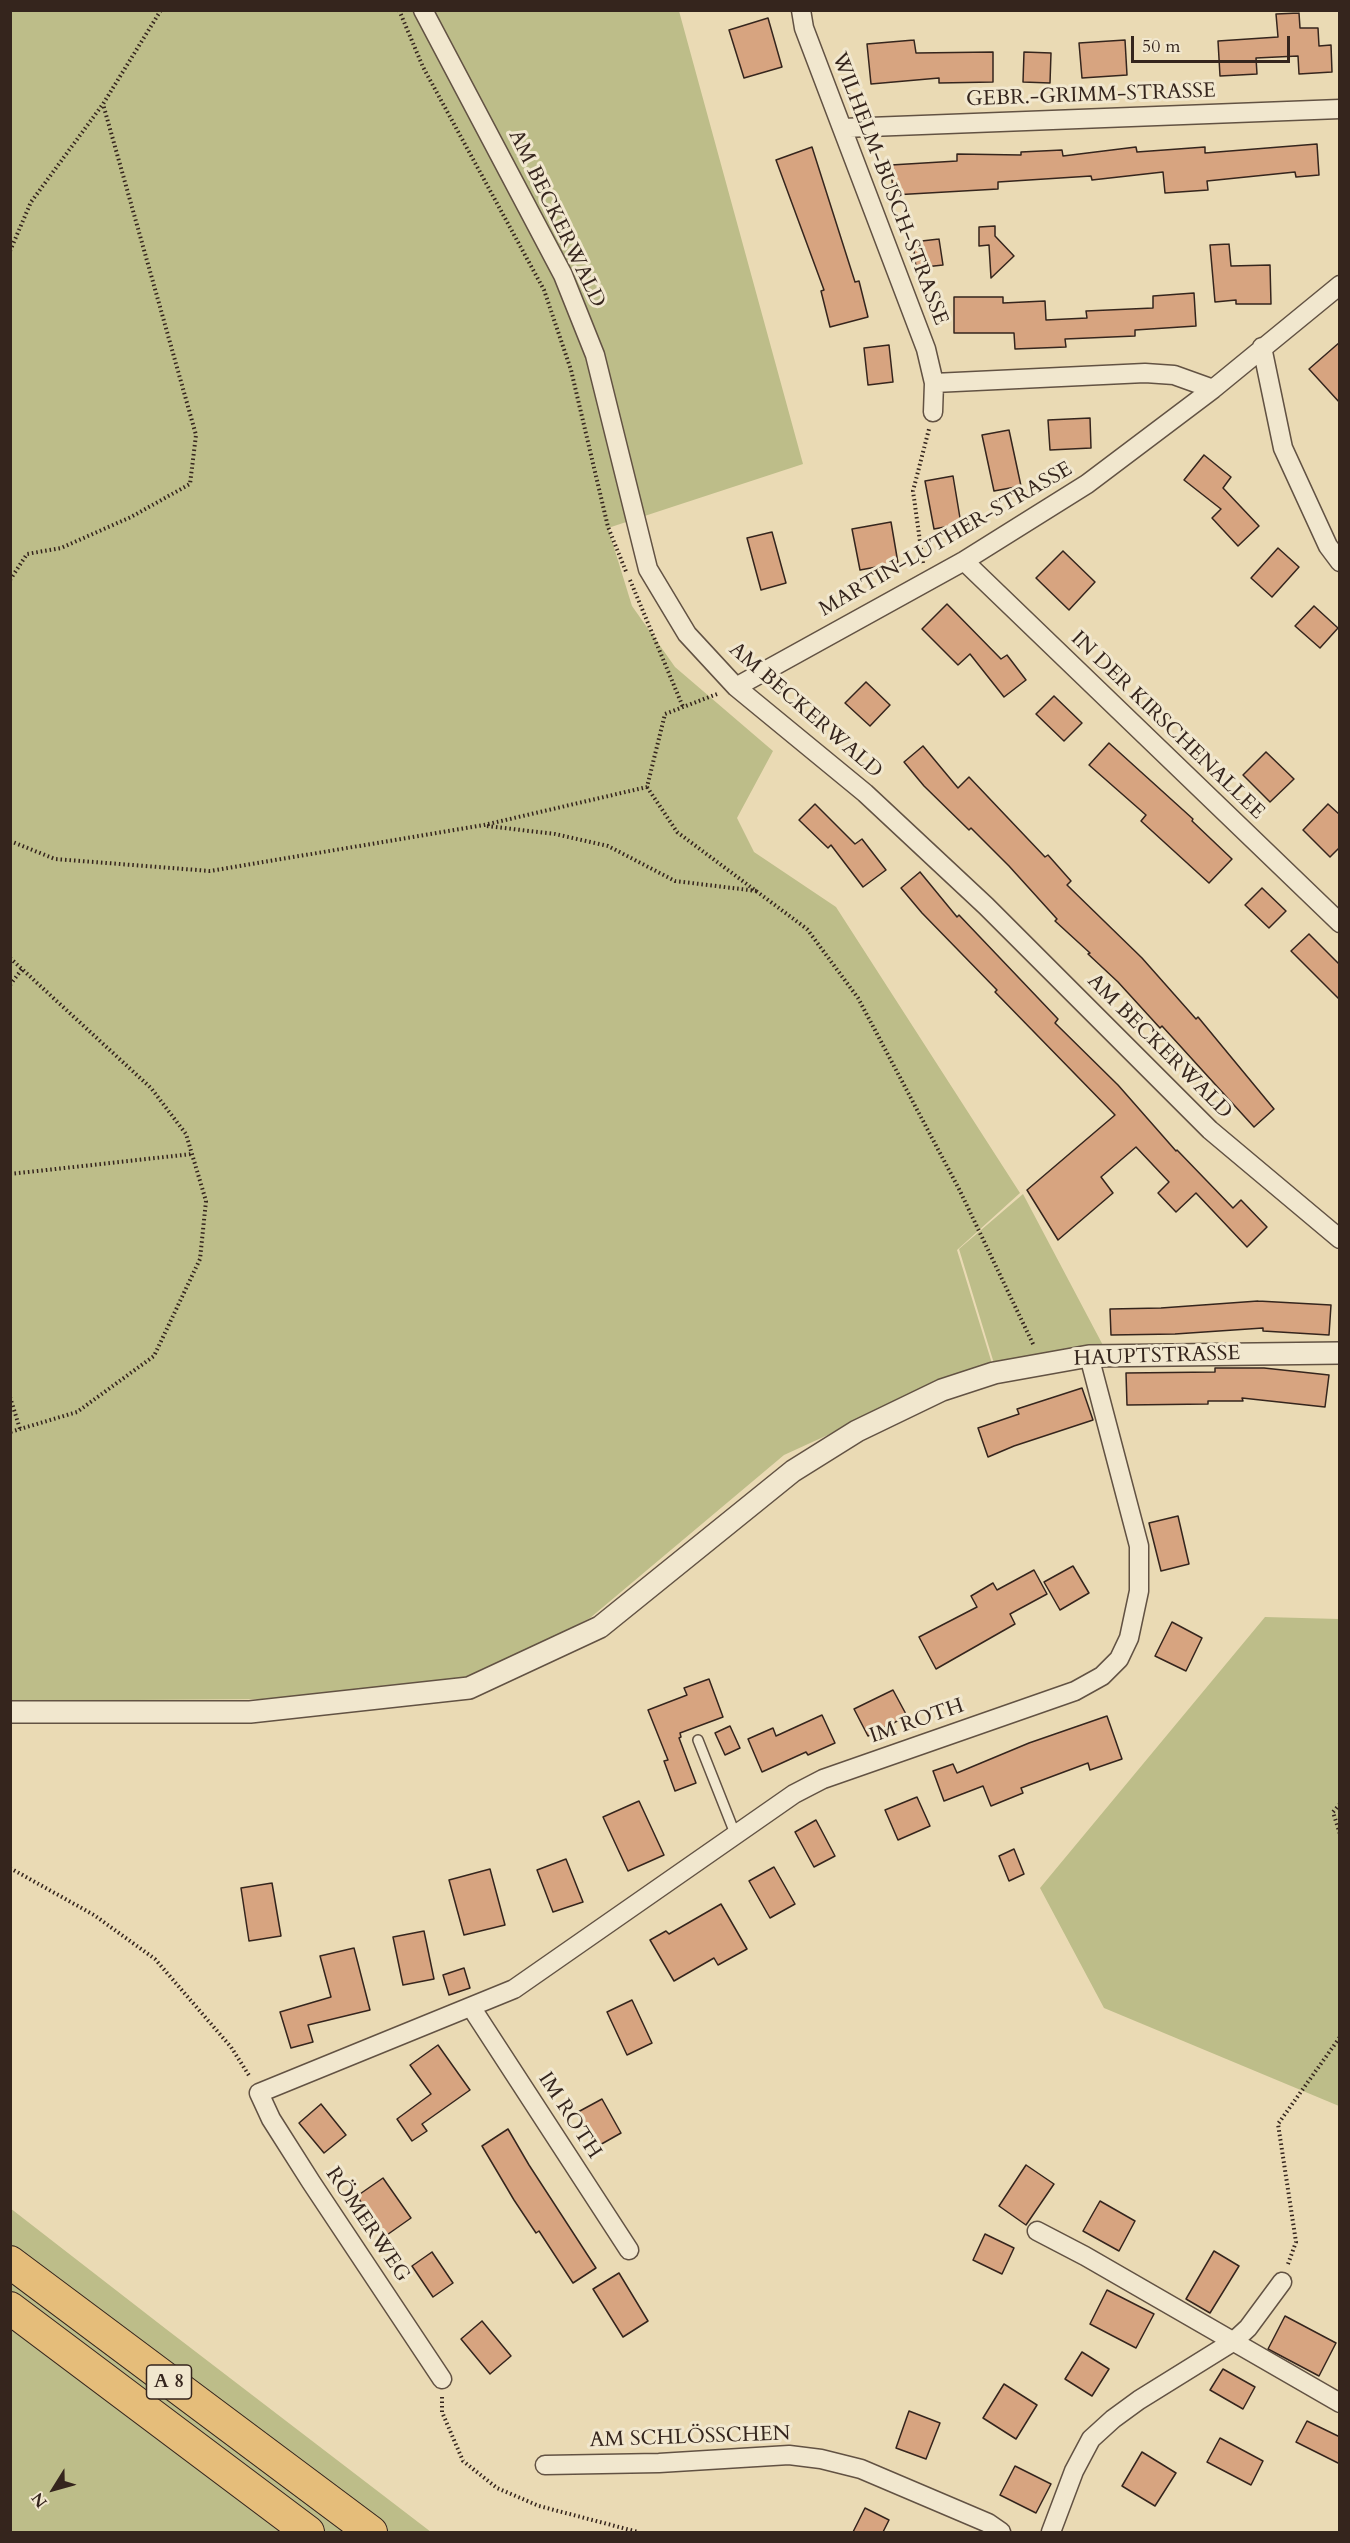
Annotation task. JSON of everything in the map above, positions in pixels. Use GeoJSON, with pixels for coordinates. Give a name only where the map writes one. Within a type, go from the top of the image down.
{"type":"FeatureCollection","features":[{"type":"Feature","properties":{"kind":"highway","name":"A 8"},"geometry":{"type":"LineString","coordinates":[[10,2262],[371,2532]]}},
{"type":"Feature","properties":{"kind":"highway","name":"A 8"},"geometry":{"type":"LineString","coordinates":[[10,2308],[308,2532]]}},
{"type":"Feature","properties":{"kind":"street","name":"AM BECKERWALD"},"geometry":{"type":"LineString","coordinates":[[423,10],[563,275],[595,355],[648,569],[687,634],[736,687],[865,793],[987,906],[1209,1130],[1340,1239]]}},
{"type":"Feature","properties":{"kind":"street","name":"WILHELM-BUSCH-STRASSE"},"geometry":{"type":"LineString","coordinates":[[801,10],[804,28],[926,349],[934,383],[933,412]]}},
{"type":"Feature","properties":{"kind":"street","name":"GEBR.-GRIMM-STRASSE"},"geometry":{"type":"LineString","coordinates":[[843,128],[1340,109]]}},
{"type":"Feature","properties":{"kind":"street","name":"MARTIN-LUTHER-STRASSE"},"geometry":{"type":"LineString","coordinates":[[736,687],[964,561],[1087,484],[1213,389],[1340,285]]}},
{"type":"Feature","properties":{"kind":"street"},"geometry":{"type":"LineString","coordinates":[[1262,347],[1283,448],[1328,546],[1340,562]]}},
{"type":"Feature","properties":{"kind":"street"},"geometry":{"type":"LineString","coordinates":[[934,383],[1145,373],[1174,375],[1213,389]]}},
{"type":"Feature","properties":{"kind":"street","name":"IN DER KIRSCHENALLEE"},"geometry":{"type":"LineString","coordinates":[[964,561],[1340,923]]}},
{"type":"Feature","properties":{"kind":"street","name":"HAUPTSTRASSE"},"geometry":{"type":"LineString","coordinates":[[10,1712],[250,1712],[469,1688],[600,1627],[793,1471],[857,1431],[942,1390],[994,1373],[1089,1356],[1340,1353]]}},
{"type":"Feature","properties":{"kind":"street","name":"IM ROTH"},"geometry":{"type":"LineString","coordinates":[[260,2093],[514,1989],[794,1794],[823,1779],[1075,1691],[1102,1676],[1119,1659],[1130,1638],[1139,1591],[1139,1546],[1089,1356]]}},
{"type":"Feature","properties":{"kind":"street","name":"IM ROTH"},"geometry":{"type":"LineString","coordinates":[[471,2007],[629,2250]]}},
{"type":"Feature","properties":{"kind":"street","name":"RÖMERWEG"},"geometry":{"type":"LineString","coordinates":[[260,2093],[271,2119],[305,2173],[442,2379]]}},
{"type":"Feature","properties":{"kind":"street"},"geometry":{"type":"LineString","coordinates":[[1037,2231],[1085,2256],[1340,2403]]}},
{"type":"Feature","properties":{"kind":"street"},"geometry":{"type":"LineString","coordinates":[[1051,2532],[1074,2471],[1091,2439],[1139,2400],[1234,2341],[1248,2328],[1282,2282]]}},
{"type":"Feature","properties":{"kind":"street","name":"AM SCHLÖSSCHEN"},"geometry":{"type":"LineString","coordinates":[[545,2465],[659,2463],[789,2455],[821,2459],[861,2469],[988,2523],[1001,2532]]}},
{"type":"Feature","properties":{"kind":"lane"},"geometry":{"type":"LineString","coordinates":[[698,1740],[736,1836]]}},
{"type":"Feature","properties":{"kind":"path"},"geometry":{"type":"LineString","coordinates":[[10,251],[31,202],[103,104],[161,10]]}},
{"type":"Feature","properties":{"kind":"path"},"geometry":{"type":"LineString","coordinates":[[399,10],[423,67],[544,290],[571,370],[608,527],[683,707]]}},
{"type":"Feature","properties":{"kind":"path"},"geometry":{"type":"LineString","coordinates":[[10,580],[27,554],[62,548],[131,517],[190,484],[196,435],[103,104]]}},
{"type":"Feature","properties":{"kind":"path"},"geometry":{"type":"LineString","coordinates":[[925,582],[913,492],[933,412]]}},
{"type":"Feature","properties":{"kind":"path"},"geometry":{"type":"LineString","coordinates":[[736,687],[665,714],[647,787],[677,832],[807,929],[858,998],[958,1189],[1043,1364]]}},
{"type":"Feature","properties":{"kind":"path"},"geometry":{"type":"LineString","coordinates":[[10,841],[55,859],[210,872],[484,825],[647,787]]}},
{"type":"Feature","properties":{"kind":"path"},"geometry":{"type":"LineString","coordinates":[[484,825],[555,834],[608,846],[675,881],[758,891]]}},
{"type":"Feature","properties":{"kind":"path"},"geometry":{"type":"LineString","coordinates":[[10,958],[151,1088],[186,1134],[206,1201],[200,1259],[154,1356],[76,1412],[10,1432]]}},
{"type":"Feature","properties":{"kind":"path"},"geometry":{"type":"LineString","coordinates":[[10,985],[22,969]]}},
{"type":"Feature","properties":{"kind":"path"},"geometry":{"type":"LineString","coordinates":[[10,1174],[192,1154]]}},
{"type":"Feature","properties":{"kind":"path"},"geometry":{"type":"LineString","coordinates":[[10,1397],[20,1429]]}},
{"type":"Feature","properties":{"kind":"path"},"geometry":{"type":"LineString","coordinates":[[1340,1804],[1334,1812],[1340,1834]]}},
{"type":"Feature","properties":{"kind":"path"},"geometry":{"type":"LineString","coordinates":[[10,1868],[94,1915],[154,1959],[231,2047],[260,2093]]}},
{"type":"Feature","properties":{"kind":"path"},"geometry":{"type":"LineString","coordinates":[[1282,2282],[1296,2242],[1278,2124],[1340,2037]]}},
{"type":"Feature","properties":{"kind":"path"},"geometry":{"type":"LineString","coordinates":[[442,2379],[441,2412],[463,2462],[497,2488],[539,2506],[638,2532]]}},
{"type":"Feature","properties":{"kind":"green space"},"geometry":{"type":"Polygon","coordinates":[[[10,11],[679,11],[803,464],[608,528],[632,606],[675,667],[773,751],[737,818],[754,852],[836,907],[1020,1193],[957,1250],[994,1370],[937,1385],[784,1455],[590,1618],[466,1683],[263,1699],[11,1701],[10,11]]]}},
{"type":"Feature","properties":{"kind":"green space"},"geometry":{"type":"Polygon","coordinates":[[[1023,1194],[1106,1351],[996,1370],[959,1249],[1023,1194]]]}},
{"type":"Feature","properties":{"kind":"green space"},"geometry":{"type":"Polygon","coordinates":[[[1265,1617],[1339,1619],[1339,2106],[1104,2008],[1040,1888],[1265,1617]]]}},
{"type":"Feature","properties":{"kind":"green space"},"geometry":{"type":"Polygon","coordinates":[[[10,2208],[166,2329],[431,2532],[11,2532],[10,2208]]]}},
{"type":"Feature","properties":{"kind":"building"},"geometry":{"type":"Polygon","coordinates":[[[1299,13],[1300,28],[1318,28],[1319,46],[1331,45],[1332,72],[1299,74],[1298,56],[1256,58],[1257,74],[1220,76],[1218,41],[1278,37],[1276,14],[1299,13]]]}},
{"type":"Feature","properties":{"kind":"building"},"geometry":{"type":"Polygon","coordinates":[[[768,18],[782,67],[744,78],[729,30],[768,18]]]}},
{"type":"Feature","properties":{"kind":"building"},"geometry":{"type":"Polygon","coordinates":[[[914,40],[916,53],[993,52],[993,82],[939,83],[939,78],[871,84],[867,44],[914,40]]]}},
{"type":"Feature","properties":{"kind":"building"},"geometry":{"type":"Polygon","coordinates":[[[1125,40],[1127,75],[1082,78],[1079,43],[1125,40]]]}},
{"type":"Feature","properties":{"kind":"building"},"geometry":{"type":"Polygon","coordinates":[[[1024,52],[1051,53],[1050,83],[1023,82],[1024,52]]]}},
{"type":"Feature","properties":{"kind":"building"},"geometry":{"type":"Polygon","coordinates":[[[1317,144],[1319,175],[1296,177],[1295,172],[1207,181],[1208,190],[1165,193],[1163,172],[1092,180],[1091,176],[998,182],[998,189],[893,195],[891,165],[957,161],[957,154],[1021,155],[1021,152],[1062,150],[1063,156],[1136,147],[1137,152],[1205,147],[1205,153],[1317,144]]]}},
{"type":"Feature","properties":{"kind":"building"},"geometry":{"type":"Polygon","coordinates":[[[812,147],[855,282],[859,281],[868,317],[830,327],[821,291],[824,290],[776,160],[812,147]]]}},
{"type":"Feature","properties":{"kind":"building"},"geometry":{"type":"Polygon","coordinates":[[[995,226],[995,236],[1014,256],[991,278],[989,245],[979,246],[979,227],[995,226]]]}},
{"type":"Feature","properties":{"kind":"building"},"geometry":{"type":"Polygon","coordinates":[[[939,239],[943,265],[916,268],[913,242],[939,239]]]}},
{"type":"Feature","properties":{"kind":"building"},"geometry":{"type":"Polygon","coordinates":[[[1229,244],[1231,266],[1270,265],[1271,304],[1236,304],[1236,300],[1215,302],[1210,245],[1229,244]]]}},
{"type":"Feature","properties":{"kind":"building"},"geometry":{"type":"Polygon","coordinates":[[[1194,293],[1196,326],[1135,330],[1135,336],[1065,339],[1066,347],[1015,349],[1014,333],[954,333],[954,297],[1003,297],[1003,303],[1045,301],[1046,320],[1087,318],[1086,311],[1153,308],[1153,296],[1194,293]]]}},
{"type":"Feature","properties":{"kind":"building"},"geometry":{"type":"Polygon","coordinates":[[[1340,342],[1340,403],[1309,369],[1340,342]]]}},
{"type":"Feature","properties":{"kind":"building"},"geometry":{"type":"Polygon","coordinates":[[[889,345],[893,382],[868,385],[864,348],[889,345]]]}},
{"type":"Feature","properties":{"kind":"building"},"geometry":{"type":"Polygon","coordinates":[[[1090,418],[1091,448],[1050,450],[1048,420],[1090,418]]]}},
{"type":"Feature","properties":{"kind":"building"},"geometry":{"type":"Polygon","coordinates":[[[1009,430],[1021,486],[994,491],[982,435],[1009,430]]]}},
{"type":"Feature","properties":{"kind":"building"},"geometry":{"type":"Polygon","coordinates":[[[1204,455],[1231,477],[1223,488],[1259,526],[1238,546],[1212,518],[1221,509],[1184,480],[1204,455]]]}},
{"type":"Feature","properties":{"kind":"building"},"geometry":{"type":"Polygon","coordinates":[[[953,476],[961,524],[934,529],[925,481],[953,476]]]}},
{"type":"Feature","properties":{"kind":"building"},"geometry":{"type":"Polygon","coordinates":[[[891,522],[898,563],[860,570],[852,529],[891,522]]]}},
{"type":"Feature","properties":{"kind":"building"},"geometry":{"type":"Polygon","coordinates":[[[772,532],[786,583],[761,590],[747,538],[772,532]]]}},
{"type":"Feature","properties":{"kind":"building"},"geometry":{"type":"Polygon","coordinates":[[[1278,548],[1299,567],[1272,597],[1251,578],[1278,548]]]}},
{"type":"Feature","properties":{"kind":"building"},"geometry":{"type":"Polygon","coordinates":[[[1063,551],[1095,582],[1069,610],[1036,578],[1063,551]]]}},
{"type":"Feature","properties":{"kind":"building"},"geometry":{"type":"Polygon","coordinates":[[[947,604],[1001,659],[1007,655],[1026,680],[1004,697],[970,654],[958,665],[922,629],[947,604]]]}},
{"type":"Feature","properties":{"kind":"building"},"geometry":{"type":"Polygon","coordinates":[[[1314,606],[1338,628],[1320,648],[1295,626],[1314,606]]]}},
{"type":"Feature","properties":{"kind":"building"},"geometry":{"type":"Polygon","coordinates":[[[866,682],[890,705],[870,726],[845,703],[866,682]]]}},
{"type":"Feature","properties":{"kind":"building"},"geometry":{"type":"Polygon","coordinates":[[[1054,696],[1082,723],[1064,741],[1036,714],[1054,696]]]}},
{"type":"Feature","properties":{"kind":"building"},"geometry":{"type":"Polygon","coordinates":[[[1109,743],[1193,819],[1192,821],[1232,859],[1209,883],[1141,821],[1146,815],[1089,765],[1109,743]]]}},
{"type":"Feature","properties":{"kind":"building"},"geometry":{"type":"Polygon","coordinates":[[[923,746],[958,788],[969,777],[1045,857],[1048,855],[1071,881],[1067,885],[1142,958],[1196,1019],[1198,1017],[1274,1109],[1254,1127],[1162,1026],[1160,1028],[1118,982],[1088,954],[1090,953],[1055,921],[1057,919],[1009,866],[924,786],[904,762],[923,746]]]}},
{"type":"Feature","properties":{"kind":"building"},"geometry":{"type":"Polygon","coordinates":[[[1266,752],[1294,779],[1270,802],[1243,775],[1266,752]]]}},
{"type":"Feature","properties":{"kind":"building"},"geometry":{"type":"Polygon","coordinates":[[[815,804],[855,844],[862,839],[886,870],[863,887],[831,845],[828,848],[799,820],[815,804]]]}},
{"type":"Feature","properties":{"kind":"building"},"geometry":{"type":"Polygon","coordinates":[[[1328,804],[1340,815],[1340,847],[1330,857],[1303,830],[1328,804]]]}},
{"type":"Feature","properties":{"kind":"building"},"geometry":{"type":"Polygon","coordinates":[[[920,872],[957,917],[959,915],[1058,1019],[1055,1023],[1118,1085],[1176,1151],[1233,1208],[1241,1200],[1267,1227],[1247,1247],[1196,1193],[1176,1212],[1158,1193],[1169,1182],[1136,1147],[1101,1177],[1113,1193],[1058,1240],[1027,1190],[1115,1115],[995,992],[997,990],[922,913],[901,888],[920,872]]]}},
{"type":"Feature","properties":{"kind":"building"},"geometry":{"type":"Polygon","coordinates":[[[1262,888],[1286,911],[1269,928],[1245,905],[1262,888]]]}},
{"type":"Feature","properties":{"kind":"building"},"geometry":{"type":"Polygon","coordinates":[[[1309,934],[1340,965],[1340,1000],[1291,951],[1309,934]]]}},
{"type":"Feature","properties":{"kind":"building"},"geometry":{"type":"Polygon","coordinates":[[[1258,1301],[1331,1305],[1329,1335],[1263,1331],[1263,1328],[1175,1334],[1111,1335],[1110,1309],[1258,1301]]]}},
{"type":"Feature","properties":{"kind":"building"},"geometry":{"type":"Polygon","coordinates":[[[1215,1368],[1264,1368],[1329,1375],[1325,1407],[1242,1398],[1243,1401],[1208,1401],[1208,1404],[1127,1405],[1126,1373],[1215,1372],[1215,1368]]]}},
{"type":"Feature","properties":{"kind":"building"},"geometry":{"type":"Polygon","coordinates":[[[1082,1388],[1093,1420],[988,1457],[978,1428],[1019,1414],[1017,1409],[1082,1388]]]}},
{"type":"Feature","properties":{"kind":"building"},"geometry":{"type":"Polygon","coordinates":[[[1178,1516],[1189,1564],[1161,1571],[1149,1523],[1178,1516]]]}},
{"type":"Feature","properties":{"kind":"building"},"geometry":{"type":"Polygon","coordinates":[[[1073,1566],[1089,1593],[1060,1610],[1044,1582],[1073,1566]]]}},
{"type":"Feature","properties":{"kind":"building"},"geometry":{"type":"Polygon","coordinates":[[[1034,1570],[1047,1594],[1010,1614],[1015,1624],[936,1669],[919,1637],[977,1607],[971,1596],[993,1583],[997,1590],[1034,1570]]]}},
{"type":"Feature","properties":{"kind":"building"},"geometry":{"type":"Polygon","coordinates":[[[1172,1622],[1202,1638],[1186,1671],[1155,1656],[1172,1622]]]}},
{"type":"Feature","properties":{"kind":"building"},"geometry":{"type":"Polygon","coordinates":[[[709,1679],[723,1717],[680,1733],[679,1738],[696,1783],[675,1791],[664,1761],[668,1760],[648,1710],[687,1695],[684,1688],[709,1679]]]}},
{"type":"Feature","properties":{"kind":"building"},"geometry":{"type":"Polygon","coordinates":[[[893,1690],[907,1716],[868,1736],[854,1709],[893,1690]]]}},
{"type":"Feature","properties":{"kind":"building"},"geometry":{"type":"Polygon","coordinates":[[[822,1715],[835,1743],[808,1755],[806,1752],[762,1772],[748,1739],[773,1728],[776,1736],[822,1715]]]}},
{"type":"Feature","properties":{"kind":"building"},"geometry":{"type":"Polygon","coordinates":[[[1107,1716],[1122,1759],[1090,1770],[1088,1763],[1021,1788],[1023,1793],[991,1806],[983,1786],[944,1801],[933,1771],[953,1764],[957,1773],[1029,1743],[1107,1716]]]}},
{"type":"Feature","properties":{"kind":"building"},"geometry":{"type":"Polygon","coordinates":[[[730,1726],[740,1748],[725,1755],[715,1733],[730,1726]]]}},
{"type":"Feature","properties":{"kind":"building"},"geometry":{"type":"Polygon","coordinates":[[[917,1797],[930,1826],[898,1840],[885,1810],[917,1797]]]}},
{"type":"Feature","properties":{"kind":"building"},"geometry":{"type":"Polygon","coordinates":[[[639,1801],[664,1855],[628,1871],[603,1817],[639,1801]]]}},
{"type":"Feature","properties":{"kind":"building"},"geometry":{"type":"Polygon","coordinates":[[[816,1820],[835,1856],[814,1867],[795,1832],[816,1820]]]}},
{"type":"Feature","properties":{"kind":"building"},"geometry":{"type":"Polygon","coordinates":[[[1014,1849],[1024,1874],[1009,1881],[999,1856],[1014,1849]]]}},
{"type":"Feature","properties":{"kind":"building"},"geometry":{"type":"Polygon","coordinates":[[[566,1859],[583,1902],[553,1912],[537,1870],[566,1859]]]}},
{"type":"Feature","properties":{"kind":"building"},"geometry":{"type":"Polygon","coordinates":[[[774,1867],[795,1904],[770,1918],[749,1881],[774,1867]]]}},
{"type":"Feature","properties":{"kind":"building"},"geometry":{"type":"Polygon","coordinates":[[[490,1869],[505,1925],[464,1935],[449,1880],[490,1869]]]}},
{"type":"Feature","properties":{"kind":"building"},"geometry":{"type":"Polygon","coordinates":[[[272,1883],[281,1936],[249,1941],[241,1888],[272,1883]]]}},
{"type":"Feature","properties":{"kind":"building"},"geometry":{"type":"Polygon","coordinates":[[[721,1904],[747,1949],[718,1965],[714,1958],[674,1981],[650,1940],[666,1931],[669,1934],[721,1904]]]}},
{"type":"Feature","properties":{"kind":"building"},"geometry":{"type":"Polygon","coordinates":[[[424,1931],[434,1979],[403,1985],[393,1937],[424,1931]]]}},
{"type":"Feature","properties":{"kind":"building"},"geometry":{"type":"Polygon","coordinates":[[[354,1948],[370,2010],[308,2025],[313,2042],[291,2048],[280,2012],[331,1997],[320,1956],[354,1948]]]}},
{"type":"Feature","properties":{"kind":"building"},"geometry":{"type":"Polygon","coordinates":[[[464,1968],[470,1988],[449,1995],[443,1975],[464,1968]]]}},
{"type":"Feature","properties":{"kind":"building"},"geometry":{"type":"Polygon","coordinates":[[[632,2000],[652,2043],[627,2055],[607,2012],[632,2000]]]}},
{"type":"Feature","properties":{"kind":"building"},"geometry":{"type":"Polygon","coordinates":[[[438,2045],[470,2090],[422,2124],[427,2131],[412,2141],[397,2119],[431,2094],[410,2065],[438,2045]]]}},
{"type":"Feature","properties":{"kind":"building"},"geometry":{"type":"Polygon","coordinates":[[[602,2099],[621,2133],[598,2146],[578,2112],[602,2099]]]}},
{"type":"Feature","properties":{"kind":"building"},"geometry":{"type":"Polygon","coordinates":[[[321,2104],[346,2135],[324,2153],[299,2123],[321,2104]]]}},
{"type":"Feature","properties":{"kind":"building"},"geometry":{"type":"Polygon","coordinates":[[[508,2129],[596,2268],[573,2283],[539,2231],[536,2233],[514,2200],[482,2146],[508,2129]]]}},
{"type":"Feature","properties":{"kind":"building"},"geometry":{"type":"Polygon","coordinates":[[[1026,2165],[1054,2184],[1026,2225],[999,2206],[1026,2165]]]}},
{"type":"Feature","properties":{"kind":"building"},"geometry":{"type":"Polygon","coordinates":[[[383,2178],[411,2218],[384,2237],[357,2196],[383,2178]]]}},
{"type":"Feature","properties":{"kind":"building"},"geometry":{"type":"Polygon","coordinates":[[[1100,2201],[1135,2221],[1119,2251],[1083,2231],[1100,2201]]]}},
{"type":"Feature","properties":{"kind":"building"},"geometry":{"type":"Polygon","coordinates":[[[985,2234],[1014,2248],[1002,2274],[973,2260],[985,2234]]]}},
{"type":"Feature","properties":{"kind":"building"},"geometry":{"type":"Polygon","coordinates":[[[1214,2251],[1239,2266],[1210,2313],[1186,2299],[1214,2251]]]}},
{"type":"Feature","properties":{"kind":"building"},"geometry":{"type":"Polygon","coordinates":[[[432,2252],[453,2283],[433,2297],[412,2266],[432,2252]]]}},
{"type":"Feature","properties":{"kind":"building"},"geometry":{"type":"Polygon","coordinates":[[[619,2273],[648,2321],[623,2337],[593,2289],[619,2273]]]}},
{"type":"Feature","properties":{"kind":"building"},"geometry":{"type":"Polygon","coordinates":[[[1107,2290],[1154,2314],[1136,2348],[1090,2324],[1107,2290]]]}},
{"type":"Feature","properties":{"kind":"building"},"geometry":{"type":"Polygon","coordinates":[[[1285,2316],[1336,2343],[1319,2376],[1268,2349],[1285,2316]]]}},
{"type":"Feature","properties":{"kind":"building"},"geometry":{"type":"Polygon","coordinates":[[[482,2321],[511,2356],[490,2374],[461,2339],[482,2321]]]}},
{"type":"Feature","properties":{"kind":"building"},"geometry":{"type":"Polygon","coordinates":[[[1082,2352],[1109,2369],[1092,2396],[1065,2379],[1082,2352]]]}},
{"type":"Feature","properties":{"kind":"building"},"geometry":{"type":"Polygon","coordinates":[[[1223,2369],[1255,2387],[1243,2409],[1210,2390],[1223,2369]]]}},
{"type":"Feature","properties":{"kind":"building"},"geometry":{"type":"Polygon","coordinates":[[[1004,2384],[1037,2405],[1016,2439],[983,2418],[1004,2384]]]}},
{"type":"Feature","properties":{"kind":"building"},"geometry":{"type":"Polygon","coordinates":[[[909,2411],[940,2423],[926,2459],[896,2448],[909,2411]]]}},
{"type":"Feature","properties":{"kind":"building"},"geometry":{"type":"Polygon","coordinates":[[[1307,2421],[1340,2437],[1340,2464],[1296,2442],[1307,2421]]]}},
{"type":"Feature","properties":{"kind":"building"},"geometry":{"type":"Polygon","coordinates":[[[1220,2438],[1263,2461],[1251,2485],[1207,2462],[1220,2438]]]}},
{"type":"Feature","properties":{"kind":"building"},"geometry":{"type":"Polygon","coordinates":[[[1142,2452],[1176,2473],[1155,2506],[1122,2486],[1142,2452]]]}},
{"type":"Feature","properties":{"kind":"building"},"geometry":{"type":"Polygon","coordinates":[[[1015,2466],[1051,2484],[1036,2513],[1000,2495],[1015,2466]]]}},
{"type":"Feature","properties":{"kind":"building"},"geometry":{"type":"Polygon","coordinates":[[[865,2508],[889,2520],[883,2532],[853,2532],[865,2508]]]}}]}
